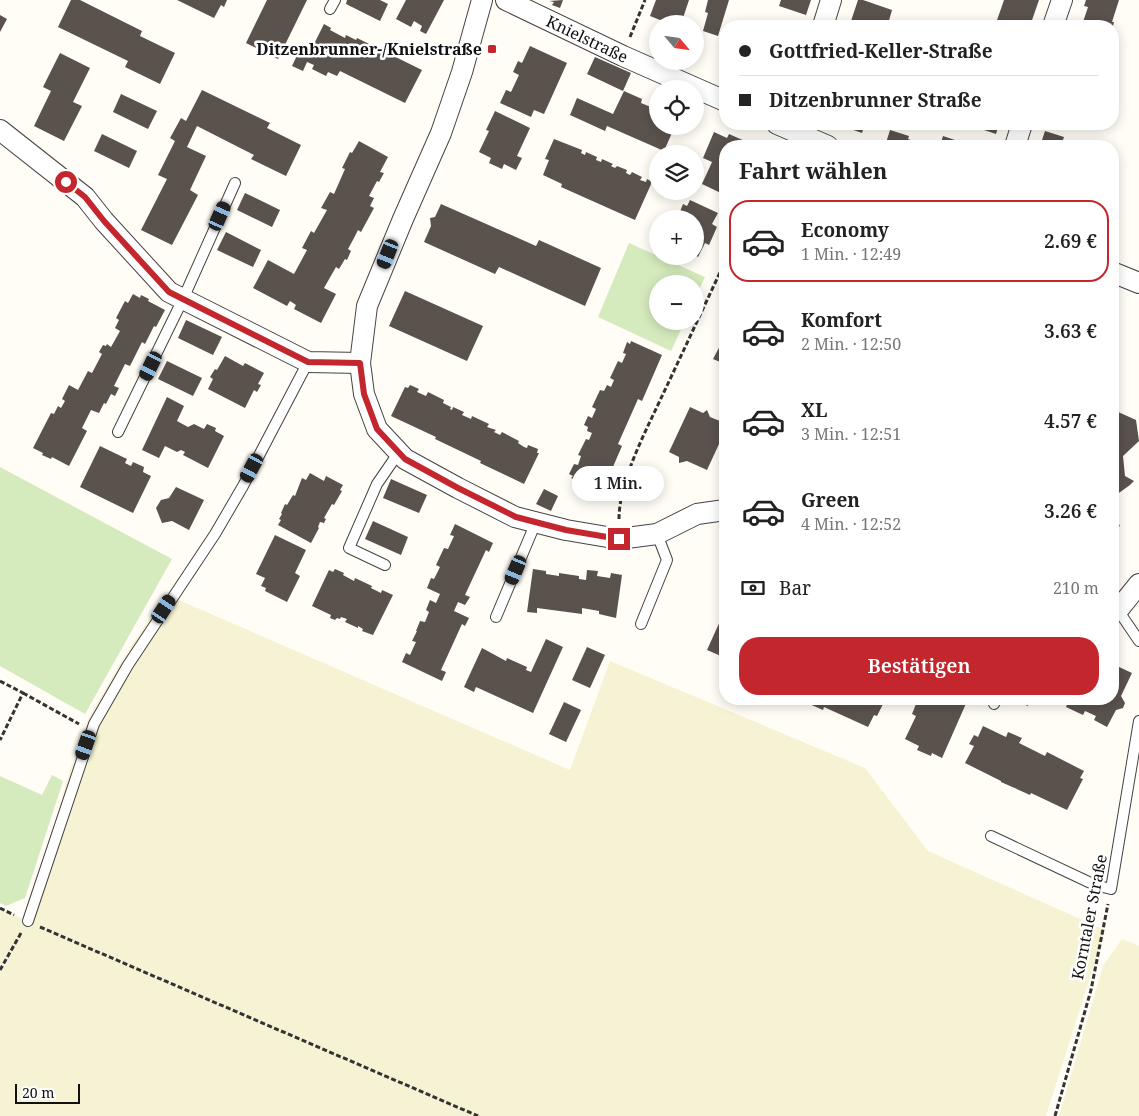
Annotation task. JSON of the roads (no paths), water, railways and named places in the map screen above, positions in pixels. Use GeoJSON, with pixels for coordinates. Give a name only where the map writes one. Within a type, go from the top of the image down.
{"type":"FeatureCollection","features":[{"type":"Feature","properties":{"kind":"street"},"geometry":{"type":"LineString","coordinates":[[482,0],[462,72],[441,133],[367,306],[360,363],[364,394],[377,429],[405,459],[458,488],[516,517],[566,530],[619,539],[657,534],[696,514],[719,511]]}},
{"type":"Feature","properties":{"kind":"street","name":"Knielstraße"},"geometry":{"type":"LineString","coordinates":[[506,0],[623,56],[719,98]]}},
{"type":"Feature","properties":{"kind":"street"},"geometry":{"type":"LineString","coordinates":[[825,20],[831,0]]}},
{"type":"Feature","properties":{"kind":"street"},"geometry":{"type":"LineString","coordinates":[[1055,20],[1062,0]]}},
{"type":"Feature","properties":{"kind":"street"},"geometry":{"type":"LineString","coordinates":[[0,130],[85,197],[104,221],[169,292],[308,362],[360,363]]}},
{"type":"Feature","properties":{"kind":"street"},"geometry":{"type":"LineString","coordinates":[[788,131],[812,140]]}},
{"type":"Feature","properties":{"kind":"street"},"geometry":{"type":"LineString","coordinates":[[1119,275],[1139,283]]}},
{"type":"Feature","properties":{"kind":"street"},"geometry":{"type":"LineString","coordinates":[[1119,606],[1139,584]]}},
{"type":"Feature","properties":{"kind":"lane"},"geometry":{"type":"LineString","coordinates":[[118,432],[183,299],[235,183]]}},
{"type":"Feature","properties":{"kind":"lane"},"geometry":{"type":"LineString","coordinates":[[28,922],[94,724],[128,665],[215,534],[243,486],[308,362]]}},
{"type":"Feature","properties":{"kind":"lane"},"geometry":{"type":"LineString","coordinates":[[385,565],[350,548],[377,484],[399,452]]}},
{"type":"Feature","properties":{"kind":"lane"},"geometry":{"type":"LineString","coordinates":[[496,617],[536,522]]}},
{"type":"Feature","properties":{"kind":"lane"},"geometry":{"type":"LineString","coordinates":[[641,624],[666,560],[657,534]]}},
{"type":"Feature","properties":{"kind":"lane"},"geometry":{"type":"LineString","coordinates":[[1119,616],[1139,641]]}},
{"type":"Feature","properties":{"kind":"lane","name":"Korntaler Straße"},"geometry":{"type":"LineString","coordinates":[[991,836],[1095,885],[1111,889],[1139,721]]}},
{"type":"Feature","properties":{"kind":"place","name":"Ditzenbrunner-/Knielstraße"},"geometry":{"type":"Point","coordinates":[492,49]}}]}
